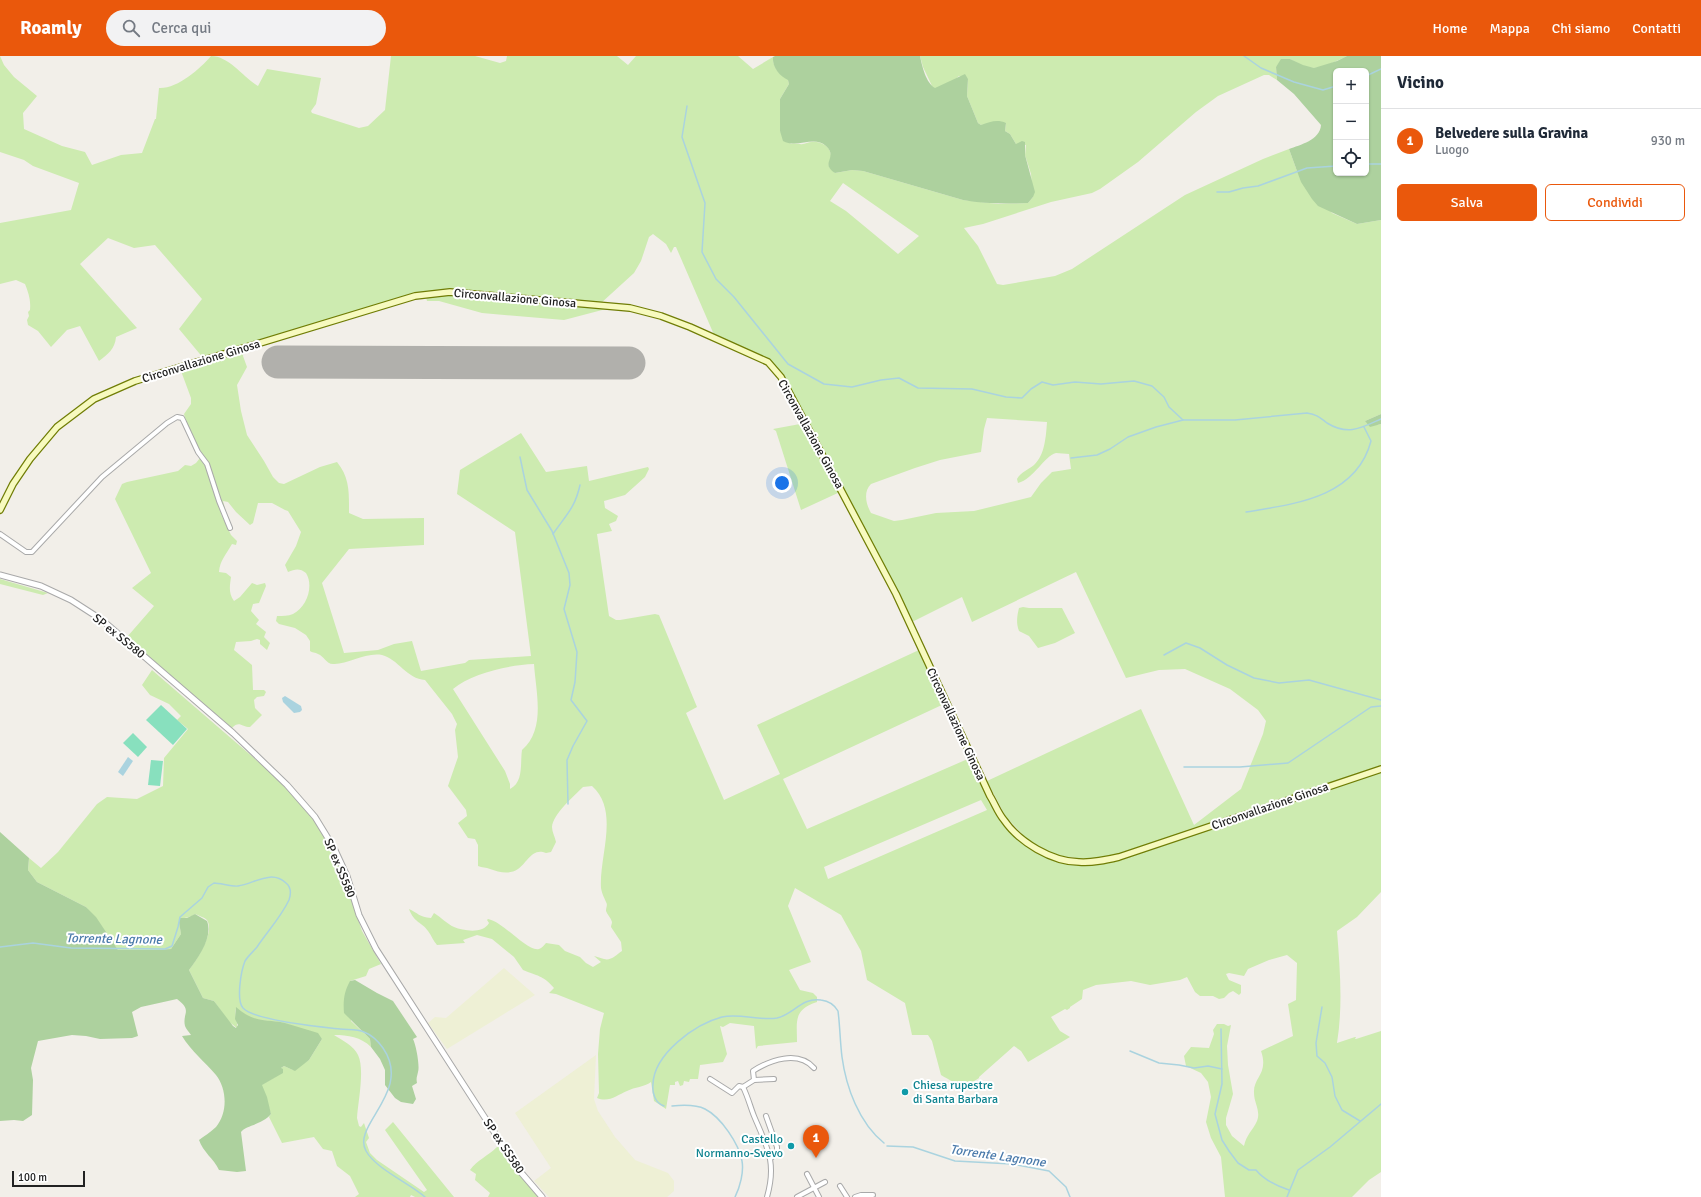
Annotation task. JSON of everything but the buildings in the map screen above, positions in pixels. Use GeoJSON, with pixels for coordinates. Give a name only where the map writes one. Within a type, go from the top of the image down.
{"type":"FeatureCollection","features":[{"type":"Feature","properties":{"kind":"main road","name":"Circonvallazione Ginosa"},"geometry":{"type":"LineString","coordinates":[[0,510],[7,495],[30,459],[57,427],[94,400],[135,381],[415,296],[450,292],[630,308],[661,316],[768,362],[781,377],[896,594],[990,796],[1004,820],[1019,838],[1055,857],[1078,862],[1098,862],[1119,857],[1381,769]]}},
{"type":"Feature","properties":{"kind":"street"},"geometry":{"type":"LineString","coordinates":[[0,534],[26,552],[32,552],[102,477],[167,422],[177,417],[182,418],[198,452],[207,464],[219,502],[230,528]]}},
{"type":"Feature","properties":{"kind":"street","name":"SP ex SS580"},"geometry":{"type":"LineString","coordinates":[[0,575],[41,586],[71,600],[102,620],[233,733],[288,785],[316,817],[334,848],[347,876],[359,915],[376,950],[518,1169],[542,1197]]}},
{"type":"Feature","properties":{"kind":"street"},"geometry":{"type":"LineString","coordinates":[[754,1080],[753,1071],[773,1061],[791,1058],[805,1061],[814,1068]]}},
{"type":"Feature","properties":{"kind":"street"},"geometry":{"type":"LineString","coordinates":[[710,1079],[732,1094],[739,1086],[743,1087],[754,1080],[774,1079]]}},
{"type":"Feature","properties":{"kind":"street"},"geometry":{"type":"LineString","coordinates":[[743,1087],[750,1100],[754,1115],[768,1146],[772,1162],[770,1188],[767,1197]]}},
{"type":"Feature","properties":{"kind":"street"},"geometry":{"type":"LineString","coordinates":[[766,1116],[777,1147],[777,1153],[771,1158]]}},
{"type":"Feature","properties":{"kind":"street"},"geometry":{"type":"LineString","coordinates":[[807,1174],[819,1197]]}},
{"type":"Feature","properties":{"kind":"street"},"geometry":{"type":"LineString","coordinates":[[797,1197],[825,1182]]}},
{"type":"Feature","properties":{"kind":"street"},"geometry":{"type":"LineString","coordinates":[[840,1186],[847,1197]]}},
{"type":"Feature","properties":{"kind":"street"},"geometry":{"type":"LineString","coordinates":[[855,1197],[873,1194]]}},
{"type":"Feature","properties":{"kind":"green space"},"geometry":{"type":"Polygon","coordinates":[[[0,56],[4,65],[14,77],[37,96],[23,113],[24,129],[62,146],[85,152],[92,165],[121,155],[142,153],[156,119],[159,88],[180,82],[201,67],[211,56],[224,59],[258,86],[267,69],[321,78],[316,104],[311,111],[312,113],[359,128],[368,126],[385,110],[391,56],[475,56],[500,63],[506,61],[507,56],[617,56],[628,65],[636,56],[738,56],[753,69],[773,57],[775,67],[779,73],[788,79],[789,84],[780,99],[780,131],[791,144],[815,142],[821,143],[827,147],[831,155],[829,167],[835,173],[852,170],[863,171],[963,200],[998,204],[1028,203],[1033,197],[1031,174],[1025,155],[1026,145],[1016,144],[1010,134],[1005,131],[1006,123],[981,125],[978,123],[967,96],[968,79],[959,76],[935,89],[933,88],[923,67],[920,56],[1347,56],[1318,68],[1311,68],[1290,59],[1276,67],[1277,80],[1269,75],[1264,75],[1218,96],[1196,112],[1138,162],[1100,189],[1092,193],[1051,202],[983,224],[964,228],[978,246],[997,284],[1003,285],[1055,276],[1072,269],[1185,195],[1263,159],[1289,149],[1297,171],[1332,213],[1357,224],[1381,220],[1381,414],[1365,421],[1377,425],[1381,424],[1381,767],[1124,853],[1090,860],[1055,855],[1028,840],[1006,817],[987,781],[1141,709],[1194,825],[1241,789],[1263,734],[1266,721],[1258,710],[1230,689],[1185,669],[1159,670],[1126,678],[1076,572],[972,622],[962,597],[912,622],[784,377],[772,364],[715,337],[676,247],[674,247],[671,253],[666,244],[653,234],[649,237],[641,261],[634,273],[600,304],[438,291],[204,359],[179,329],[202,299],[155,245],[134,248],[108,238],[80,264],[137,328],[116,337],[113,348],[99,361],[80,326],[67,330],[51,347],[38,331],[28,325],[27,320],[29,316],[28,312],[30,310],[30,302],[25,284],[16,280],[0,284],[0,223],[71,210],[79,183],[33,166],[24,160],[0,152],[0,56]],[[843,183],[830,201],[846,211],[898,254],[919,236],[843,183]],[[987,418],[981,452],[940,460],[871,484],[868,487],[866,498],[871,513],[894,521],[936,513],[974,511],[1031,497],[1041,483],[1052,472],[1071,469],[1069,454],[1056,453],[1047,458],[1034,473],[1024,481],[1018,483],[1017,479],[1034,465],[1041,456],[1047,422],[987,418]]]}},
{"type":"Feature","properties":{"kind":"green space"},"geometry":{"type":"Polygon","coordinates":[[[920,56],[927,78],[935,88],[965,74],[968,79],[967,96],[978,123],[981,125],[997,121],[1006,123],[1005,131],[1010,134],[1016,144],[1022,141],[1025,142],[1025,155],[1035,192],[1033,197],[1028,203],[1012,204],[971,201],[863,171],[852,170],[835,173],[828,165],[831,155],[826,146],[816,142],[794,144],[783,141],[780,131],[780,99],[789,84],[788,80],[782,76],[775,67],[773,57],[920,56]]]}},
{"type":"Feature","properties":{"kind":"green space"},"geometry":{"type":"Polygon","coordinates":[[[1347,56],[1381,56],[1381,220],[1357,224],[1318,206],[1301,182],[1289,149],[1304,144],[1317,135],[1321,125],[1294,94],[1277,80],[1276,67],[1281,59],[1290,59],[1314,68],[1337,61],[1347,56]]]}},
{"type":"Feature","properties":{"kind":"green space"},"geometry":{"type":"Polygon","coordinates":[[[448,295],[606,309],[564,320],[482,313],[439,301],[427,301],[426,297],[448,295]]]}},
{"type":"Feature","properties":{"kind":"green space"},"geometry":{"type":"Polygon","coordinates":[[[244,351],[243,356],[247,367],[237,385],[247,435],[273,477],[279,483],[284,484],[320,467],[337,462],[347,480],[349,492],[349,513],[363,519],[424,518],[424,545],[349,549],[322,583],[344,653],[378,650],[394,644],[412,641],[421,671],[465,663],[469,660],[531,656],[515,532],[457,494],[460,470],[521,433],[546,472],[587,466],[589,481],[648,467],[649,469],[645,477],[625,495],[604,501],[605,508],[618,516],[616,521],[609,524],[612,531],[597,534],[609,616],[616,620],[620,620],[655,614],[659,615],[697,707],[686,713],[724,800],[780,774],[757,725],[919,650],[944,704],[783,779],[807,829],[970,758],[996,812],[1034,850],[1088,865],[1121,859],[1381,772],[1381,892],[1357,917],[1337,931],[1340,973],[1340,1015],[1337,1043],[1381,1031],[1381,1172],[1369,1180],[1352,1197],[1225,1197],[1221,1157],[1211,1138],[1206,1122],[1211,1097],[1208,1082],[1201,1073],[1186,1066],[1184,1056],[1191,1047],[1209,1048],[1214,1034],[1213,1030],[1217,1024],[1224,1024],[1228,1026],[1231,1025],[1227,1046],[1228,1065],[1233,1094],[1226,1118],[1226,1125],[1232,1136],[1244,1146],[1246,1139],[1258,1117],[1254,1088],[1263,1065],[1261,1051],[1293,1036],[1288,1004],[1296,1000],[1297,963],[1287,955],[1269,960],[1248,969],[1244,976],[1229,973],[1226,974],[1229,980],[1241,985],[1241,993],[1239,995],[1233,991],[1224,998],[1219,999],[1213,996],[1200,996],[1195,992],[1187,977],[1180,980],[1150,985],[1131,981],[1096,985],[1083,990],[1082,999],[1067,1010],[1065,1009],[1051,1017],[1060,1031],[1070,1037],[1028,1062],[1021,1051],[1014,1046],[979,1078],[969,1083],[960,1084],[941,1075],[932,1041],[928,1035],[912,1035],[905,1003],[867,980],[861,951],[841,915],[795,888],[788,906],[811,962],[789,970],[800,990],[813,993],[817,997],[817,1002],[809,1005],[800,1013],[798,1017],[797,1042],[758,1046],[756,1049],[754,1026],[730,1023],[723,1027],[720,1026],[727,1054],[723,1062],[700,1065],[698,1079],[690,1079],[689,1082],[684,1081],[683,1085],[680,1086],[678,1081],[675,1082],[675,1085],[670,1085],[666,1109],[654,1101],[651,1082],[613,1098],[605,1100],[597,1098],[599,1093],[598,1054],[600,1029],[604,1013],[556,994],[549,993],[554,988],[550,984],[540,976],[523,970],[514,957],[492,939],[477,935],[463,940],[465,943],[437,945],[426,928],[413,917],[409,909],[421,916],[431,918],[434,913],[451,926],[473,931],[482,929],[486,926],[489,923],[487,920],[488,919],[501,925],[522,942],[534,949],[540,949],[546,943],[559,945],[565,951],[580,957],[593,967],[601,962],[594,956],[607,959],[616,956],[622,951],[621,942],[611,927],[612,922],[606,911],[607,904],[601,888],[607,821],[605,808],[600,796],[592,786],[583,787],[564,806],[556,817],[553,822],[552,831],[556,842],[551,852],[537,852],[533,854],[518,869],[511,872],[500,872],[478,866],[478,845],[475,839],[468,838],[458,823],[467,816],[466,810],[448,786],[458,757],[455,730],[457,724],[452,714],[425,680],[413,676],[393,660],[382,655],[369,655],[344,663],[331,664],[320,655],[310,651],[310,641],[306,635],[295,628],[279,624],[276,621],[277,616],[287,616],[298,611],[308,596],[309,584],[308,578],[304,571],[293,570],[288,572],[285,565],[296,546],[301,532],[288,511],[272,503],[258,503],[253,523],[250,525],[228,502],[223,501],[226,512],[224,511],[221,514],[231,535],[237,541],[236,545],[232,544],[221,564],[219,572],[226,573],[231,577],[230,589],[232,598],[234,601],[240,597],[252,583],[257,585],[265,583],[266,586],[259,603],[253,604],[251,611],[259,620],[256,624],[266,632],[264,637],[270,643],[267,650],[260,644],[260,640],[257,639],[236,642],[234,650],[252,665],[253,690],[264,690],[266,692],[264,696],[257,697],[254,700],[255,708],[262,715],[250,727],[237,724],[232,728],[127,637],[154,606],[132,588],[151,573],[115,499],[122,484],[178,471],[185,465],[191,466],[200,458],[188,429],[184,414],[191,404],[191,398],[181,371],[244,351]],[[534,664],[502,668],[480,674],[461,683],[453,689],[505,771],[510,784],[510,789],[518,782],[522,750],[534,732],[537,721],[538,710],[534,664]],[[981,800],[824,867],[828,879],[987,810],[981,800]]]}},
{"type":"Feature","properties":{"kind":"green space"},"geometry":{"type":"Polygon","coordinates":[[[1381,414],[1381,424],[1370,427],[1365,421],[1381,414]]]}},
{"type":"Feature","properties":{"kind":"green space"},"geometry":{"type":"Polygon","coordinates":[[[802,421],[840,492],[801,510],[776,431],[773,429],[800,424],[802,421]]]}},
{"type":"Feature","properties":{"kind":"green space"},"geometry":{"type":"Polygon","coordinates":[[[0,579],[48,593],[43,595],[0,584],[0,579]]]}},
{"type":"Feature","properties":{"kind":"green space"},"geometry":{"type":"Polygon","coordinates":[[[1019,608],[1062,608],[1075,633],[1055,643],[1038,648],[1029,636],[1019,631],[1017,622],[1019,608]]]}},
{"type":"Feature","properties":{"kind":"green space"},"geometry":{"type":"Polygon","coordinates":[[[152,670],[291,790],[316,820],[339,862],[362,931],[381,964],[369,969],[366,976],[350,981],[351,1021],[370,1039],[371,1047],[354,1037],[334,1035],[354,1049],[360,1061],[361,1077],[357,1118],[359,1126],[361,1127],[364,1123],[369,1138],[366,1142],[370,1153],[377,1160],[424,1192],[427,1190],[385,1130],[393,1122],[454,1197],[415,1197],[411,1195],[410,1197],[355,1197],[359,1194],[350,1176],[337,1166],[332,1151],[323,1149],[314,1137],[282,1143],[269,1117],[271,1114],[261,1085],[275,1077],[284,1066],[293,1070],[309,1060],[322,1039],[287,1024],[249,1017],[236,1008],[235,1014],[237,1028],[228,1021],[214,1001],[203,998],[189,970],[204,946],[207,938],[209,925],[206,919],[195,914],[179,920],[181,934],[171,949],[118,950],[86,907],[37,882],[28,870],[29,858],[41,868],[58,852],[97,804],[107,797],[137,799],[163,786],[164,758],[188,729],[177,720],[181,716],[169,704],[150,695],[142,685],[152,670]]]}},
{"type":"Feature","properties":{"kind":"green space"},"geometry":{"type":"Polygon","coordinates":[[[161,705],[187,729],[173,745],[146,720],[161,705]]]}},
{"type":"Feature","properties":{"kind":"green space"},"geometry":{"type":"Polygon","coordinates":[[[133,733],[147,747],[138,757],[123,743],[133,733]]]}},
{"type":"Feature","properties":{"kind":"green space"},"geometry":{"type":"Polygon","coordinates":[[[151,760],[163,761],[160,786],[148,785],[151,760]]]}},
{"type":"Feature","properties":{"kind":"green space"},"geometry":{"type":"Polygon","coordinates":[[[0,832],[29,858],[28,870],[37,882],[86,907],[96,917],[118,950],[171,949],[181,934],[179,922],[180,918],[187,918],[195,914],[207,921],[207,940],[201,953],[189,970],[203,998],[214,1001],[236,1028],[238,1025],[235,1019],[236,1007],[248,1016],[259,1020],[285,1023],[318,1033],[322,1039],[309,1060],[295,1071],[284,1066],[281,1068],[283,1069],[283,1073],[262,1085],[267,1097],[271,1114],[267,1118],[241,1132],[246,1171],[237,1172],[219,1170],[199,1140],[214,1129],[220,1121],[223,1115],[225,1101],[224,1094],[220,1081],[216,1075],[194,1052],[182,1036],[191,1035],[184,1022],[186,1012],[185,1006],[177,999],[141,1007],[132,1012],[138,1036],[132,1038],[100,1039],[72,1035],[38,1041],[31,1068],[33,1080],[32,1115],[23,1121],[0,1121],[0,832]]]}},
{"type":"Feature","properties":{"kind":"green space"},"geometry":{"type":"Polygon","coordinates":[[[504,968],[535,995],[447,1049],[428,1023],[435,1017],[446,1018],[504,968]]]}},
{"type":"Feature","properties":{"kind":"green space"},"geometry":{"type":"Polygon","coordinates":[[[355,980],[393,1001],[417,1037],[413,1039],[418,1069],[417,1083],[412,1086],[416,1099],[413,1104],[401,1102],[395,1098],[385,1085],[385,1070],[380,1059],[371,1047],[370,1039],[344,1013],[346,989],[350,981],[355,980]]]}},
{"type":"Feature","properties":{"kind":"green space"},"geometry":{"type":"Polygon","coordinates":[[[596,1055],[594,1099],[598,1111],[615,1137],[635,1160],[668,1173],[674,1181],[674,1191],[667,1197],[549,1197],[534,1181],[551,1168],[515,1113],[596,1055]]]}},
{"type":"Feature","properties":{"kind":"green space"},"geometry":{"type":"Polygon","coordinates":[[[497,1147],[503,1147],[539,1197],[488,1197],[490,1193],[475,1180],[476,1174],[470,1170],[476,1163],[497,1147]]]}},
{"type":"Feature","properties":{"kind":"water"},"geometry":{"type":"Polygon","coordinates":[[[285,696],[301,706],[302,710],[294,713],[283,702],[282,698],[285,696]]]}},
{"type":"Feature","properties":{"kind":"water"},"geometry":{"type":"Polygon","coordinates":[[[128,757],[133,761],[123,776],[118,772],[128,757]]]}},
{"type":"Feature","properties":{"kind":"waterway"},"geometry":{"type":"LineString","coordinates":[[1244,56],[1261,68],[1294,82],[1323,90],[1333,87]]}},
{"type":"Feature","properties":{"kind":"waterway"},"geometry":{"type":"LineString","coordinates":[[1369,75],[1381,69]]}},
{"type":"Feature","properties":{"kind":"waterway"},"geometry":{"type":"LineString","coordinates":[[687,106],[682,137],[705,203],[702,252],[716,279],[734,297],[788,364],[824,384],[852,387],[881,380],[899,378],[918,388],[972,389],[1006,397],[1022,398],[1031,389],[1042,382],[1053,385],[1075,382],[1101,384],[1134,381],[1152,386],[1164,397],[1169,407],[1183,420],[1235,420],[1307,413],[1318,416],[1335,427],[1348,430],[1361,428],[1381,419]]}},
{"type":"Feature","properties":{"kind":"waterway"},"geometry":{"type":"LineString","coordinates":[[1369,164],[1381,164]]}},
{"type":"Feature","properties":{"kind":"waterway"},"geometry":{"type":"LineString","coordinates":[[1217,192],[1229,192],[1258,186],[1307,168],[1333,166]]}},
{"type":"Feature","properties":{"kind":"waterway"},"geometry":{"type":"LineString","coordinates":[[1071,458],[1097,455],[1110,449],[1128,437],[1156,427],[1183,420]]}},
{"type":"Feature","properties":{"kind":"waterway"},"geometry":{"type":"LineString","coordinates":[[1246,512],[1284,506],[1303,501],[1321,495],[1338,486],[1352,475],[1363,460],[1371,441],[1364,427]]}},
{"type":"Feature","properties":{"kind":"waterway"},"geometry":{"type":"LineString","coordinates":[[520,457],[527,490],[552,531],[569,573],[570,585],[564,609],[577,652],[575,682],[571,700],[587,721],[567,760],[568,804]]}},
{"type":"Feature","properties":{"kind":"waterway"},"geometry":{"type":"LineString","coordinates":[[553,534],[573,506],[580,485]]}},
{"type":"Feature","properties":{"kind":"waterway"},"geometry":{"type":"LineString","coordinates":[[1164,655],[1186,643],[1200,648],[1227,665],[1254,678],[1279,683],[1309,680],[1381,700]]}},
{"type":"Feature","properties":{"kind":"waterway"},"geometry":{"type":"LineString","coordinates":[[1184,767],[1240,767],[1288,763],[1371,707],[1381,706]]}},
{"type":"Feature","properties":{"kind":"waterway","name":"Torrente Lagnone"},"geometry":{"type":"LineString","coordinates":[[0,947],[33,943],[71,948],[165,949],[172,946],[180,917],[202,898],[208,887],[214,883],[236,886],[244,885],[268,877],[280,879],[289,886],[289,900],[278,918],[245,961],[240,985],[241,1004],[243,1008],[250,1013],[274,1020],[305,1025],[358,1030],[367,1033],[377,1041],[383,1048],[390,1064],[391,1079],[387,1093],[367,1130],[364,1141],[366,1151],[377,1164],[425,1197]]}},
{"type":"Feature","properties":{"kind":"waterway","name":"Torrente Lagnone"},"geometry":{"type":"LineString","coordinates":[[664,1106],[658,1103],[653,1091],[655,1073],[660,1062],[668,1051],[689,1033],[700,1026],[722,1017],[736,1016],[763,1019],[777,1018],[808,1001],[824,1000],[835,1006],[838,1011],[841,1051],[844,1068],[850,1092],[855,1104],[867,1125],[884,1143]]}},
{"type":"Feature","properties":{"kind":"waterway"},"geometry":{"type":"LineString","coordinates":[[1322,1007],[1316,1043],[1317,1056],[1325,1063],[1332,1077],[1335,1096],[1342,1110],[1360,1121]]}},
{"type":"Feature","properties":{"kind":"waterway"},"geometry":{"type":"LineString","coordinates":[[1221,1029],[1222,1084],[1215,1114],[1222,1140],[1238,1163],[1249,1170],[1256,1170],[1271,1182],[1289,1190]]}},
{"type":"Feature","properties":{"kind":"waterway"},"geometry":{"type":"LineString","coordinates":[[1130,1051],[1159,1063],[1194,1068],[1208,1066],[1222,1069]]}},
{"type":"Feature","properties":{"kind":"waterway","name":"Torrente Lagnone"},"geometry":{"type":"LineString","coordinates":[[1287,1197],[1298,1170],[1330,1147],[1381,1104]]}},
{"type":"Feature","properties":{"kind":"waterway","name":"Torrente Lagnone"},"geometry":{"type":"LineString","coordinates":[[672,1106],[684,1105],[701,1107],[711,1113],[723,1124],[733,1139],[742,1161],[741,1179],[735,1197]]}},
{"type":"Feature","properties":{"kind":"waterway","name":"Torrente Lagnone"},"geometry":{"type":"LineString","coordinates":[[887,1146],[913,1147],[955,1161],[1012,1164],[1049,1171],[1066,1187],[1070,1197]]}},
{"type":"Feature","properties":{"kind":"runway"},"geometry":{"type":"LineString","coordinates":[[278,362],[629,363]]}},
{"type":"Feature","properties":{"kind":"place","name":"Chiesa rupestre di Santa Barbara"},"geometry":{"type":"Point","coordinates":[905,1092]}},
{"type":"Feature","properties":{"kind":"place","name":"Castello Normanno-Svevo"},"geometry":{"type":"Point","coordinates":[791,1146]}},
{"type":"Feature","properties":{"kind":"place","name":"Belvedere sulla Gravina"},"geometry":{"type":"Point","coordinates":[816,1158]}}]}
